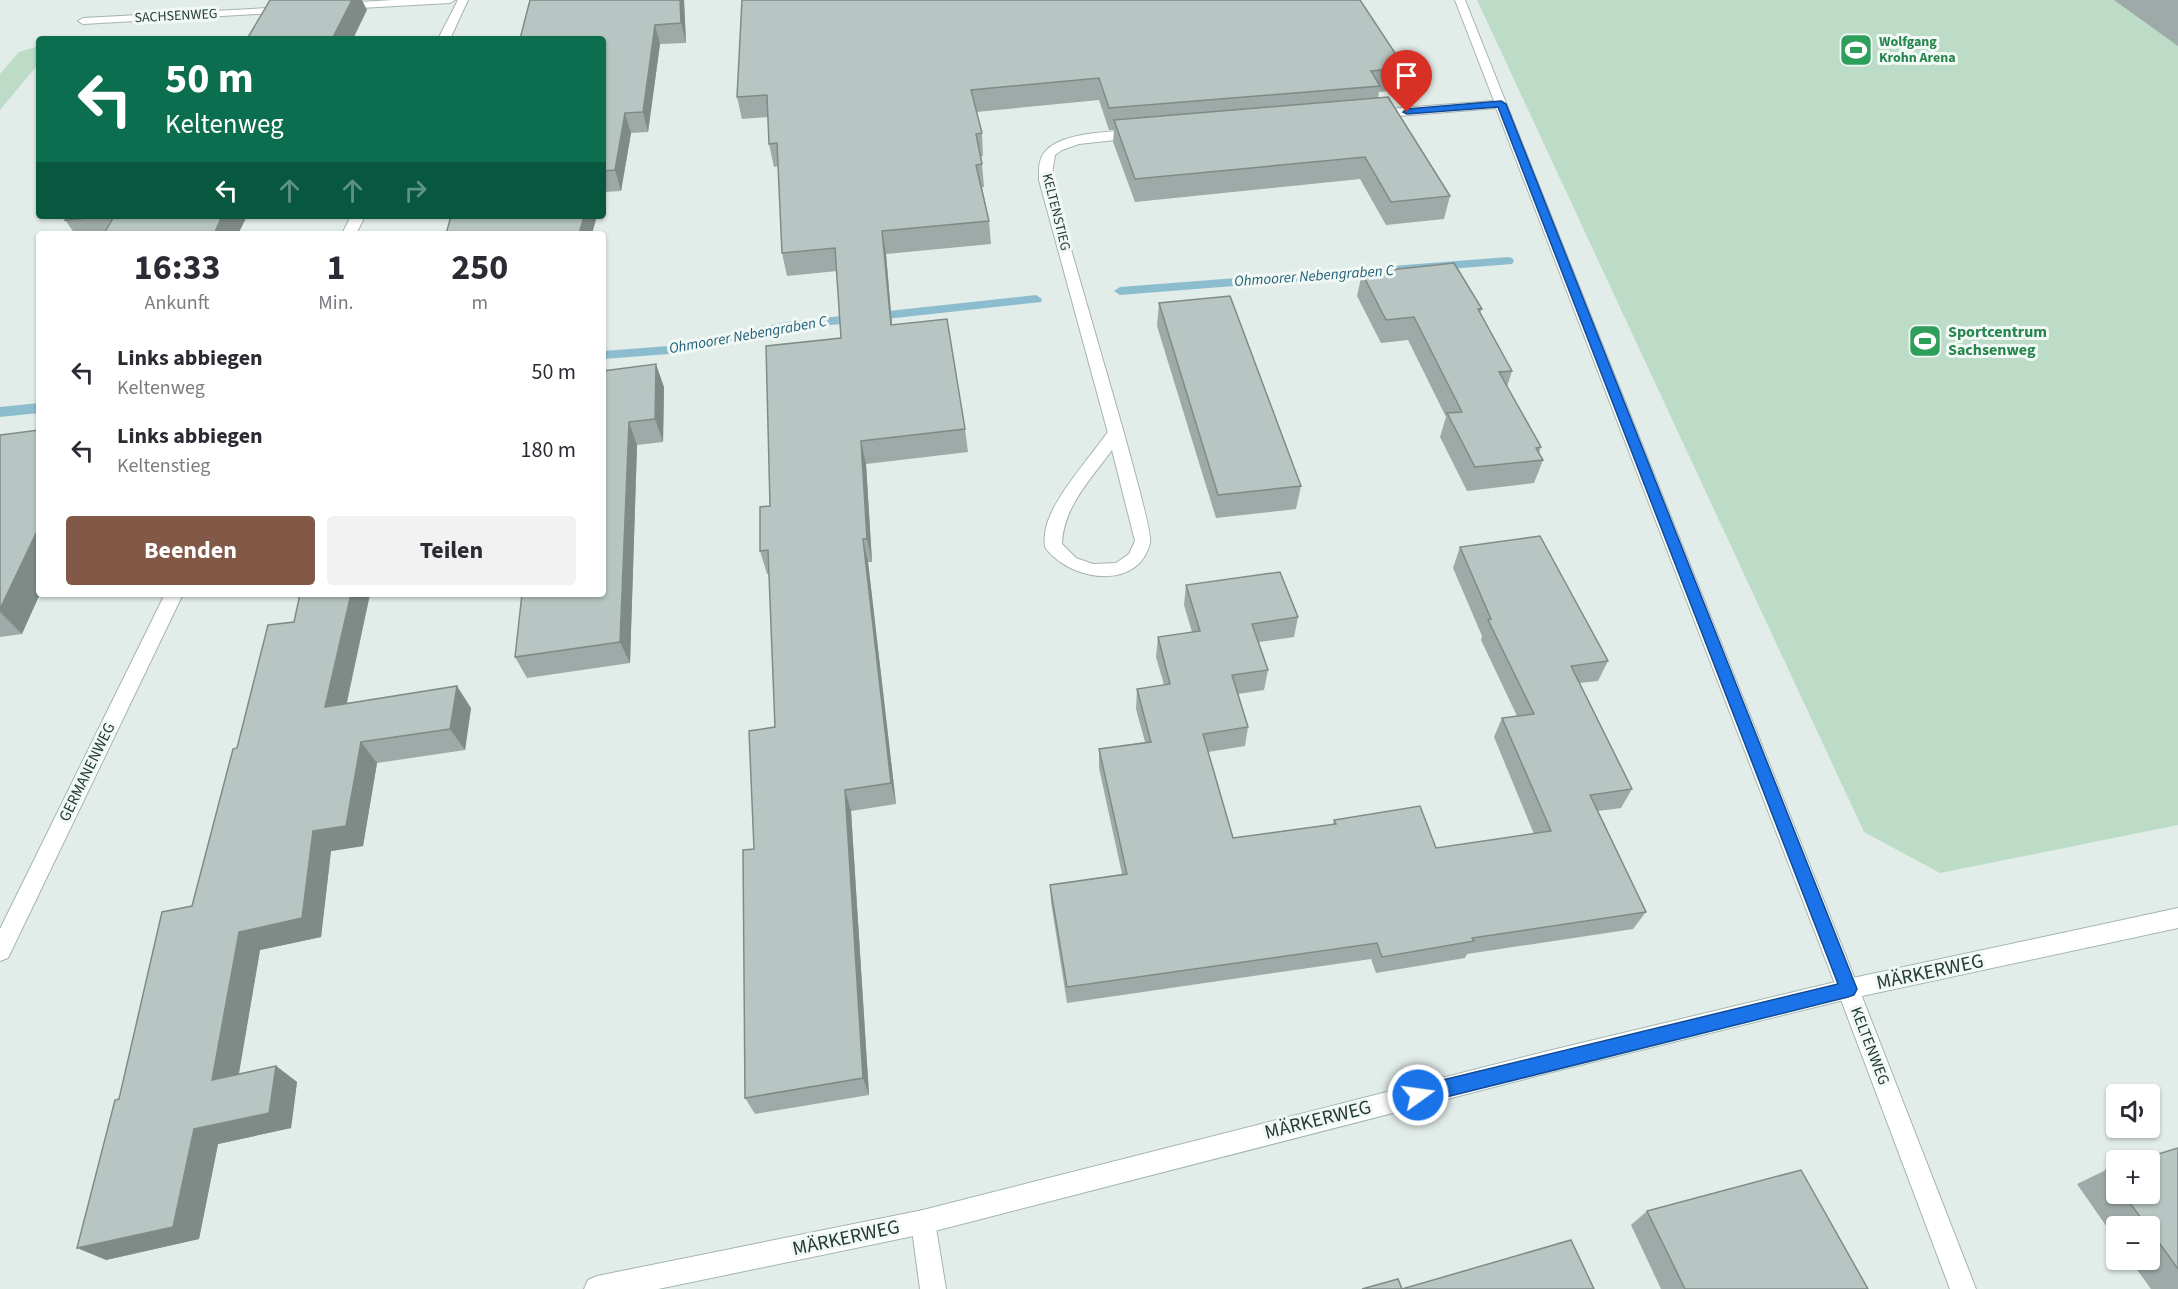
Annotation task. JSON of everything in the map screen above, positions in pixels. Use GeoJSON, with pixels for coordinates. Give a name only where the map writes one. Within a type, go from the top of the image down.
{"type":"FeatureCollection","features":[{"type":"Feature","properties":{"kind":"street"},"geometry":{"type":"LineString","coordinates":[[331,7],[450,0]]}},
{"type":"Feature","properties":{"kind":"street"},"geometry":{"type":"LineString","coordinates":[[445,36],[463,0]]}},
{"type":"Feature","properties":{"kind":"street","name":"KELTENWEG"},"geometry":{"type":"LineString","coordinates":[[1460,0],[1848,989],[1963,1289]]}},
{"type":"Feature","properties":{"kind":"street","name":"SACHSENWEG"},"geometry":{"type":"LineString","coordinates":[[83,21],[296,9]]}},
{"type":"Feature","properties":{"kind":"street"},"geometry":{"type":"LineString","coordinates":[[1360,116],[1501,104]]}},
{"type":"Feature","properties":{"kind":"street","name":"KELTENSTIEG"},"geometry":{"type":"LineString","coordinates":[[1116,433],[1046,180],[1045,165],[1050,153],[1060,146],[1102,137],[1149,133]]}},
{"type":"Feature","properties":{"kind":"street"},"geometry":{"type":"LineString","coordinates":[[1116,433],[1143,541],[1136,558],[1119,569],[1092,570],[1070,562],[1053,546],[1054,528],[1061,509],[1116,433]]}},
{"type":"Feature","properties":{"kind":"street","name":"GERMANENWEG"},"geometry":{"type":"LineString","coordinates":[[0,951],[173,597]]}},
{"type":"Feature","properties":{"kind":"street","name":"MÄRKERWEG"},"geometry":{"type":"LineString","coordinates":[[597,1289],[923,1222],[1536,1065],[1848,989],[2178,918]]}},
{"type":"Feature","properties":{"kind":"street"},"geometry":{"type":"LineString","coordinates":[[923,1222],[933,1289]]}},
{"type":"Feature","properties":{"kind":"green space","name":"Sportcentrum Sachsenweg"},"geometry":{"type":"Polygon","coordinates":[[[1477,0],[2178,0],[2178,825],[1940,873],[1864,832],[1477,0]]]}},
{"type":"Feature","properties":{"kind":"green space"},"geometry":{"type":"Polygon","coordinates":[[[36,47],[36,67],[0,110],[0,74],[19,52],[36,47]]]}},
{"type":"Feature","properties":{"kind":"building"},"geometry":{"type":"Polygon","coordinates":[[[270,0],[352,0],[334,36],[249,36],[270,0]]]}},
{"type":"Feature","properties":{"kind":"building"},"geometry":{"type":"Polygon","coordinates":[[[530,0],[680,0],[681,23],[655,25],[643,112],[625,113],[615,170],[606,171],[606,36],[521,36],[530,0]]]}},
{"type":"Feature","properties":{"kind":"building"},"geometry":{"type":"Polygon","coordinates":[[[742,0],[1360,0],[1405,68],[1371,71],[1380,86],[1109,108],[1099,78],[971,90],[982,133],[976,134],[982,164],[976,165],[989,221],[882,231],[891,325],[947,319],[965,429],[861,441],[867,539],[863,539],[891,783],[845,790],[863,1078],[745,1098],[743,850],[754,849],[749,731],[775,727],[768,550],[760,551],[760,507],[770,506],[766,346],[841,338],[835,248],[782,253],[777,143],[769,144],[767,95],[737,97],[742,0]]]}},
{"type":"Feature","properties":{"kind":"building"},"geometry":{"type":"Polygon","coordinates":[[[1388,97],[1450,196],[1391,202],[1365,157],[1135,179],[1114,120],[1388,97]]]}},
{"type":"Feature","properties":{"kind":"building"},"geometry":{"type":"Polygon","coordinates":[[[112,219],[221,219],[215,231],[106,231],[112,219]]]}},
{"type":"Feature","properties":{"kind":"building"},"geometry":{"type":"Polygon","coordinates":[[[450,219],[583,219],[580,231],[447,231],[450,219]]]}},
{"type":"Feature","properties":{"kind":"building"},"geometry":{"type":"Polygon","coordinates":[[[1454,263],[1482,309],[1478,309],[1512,371],[1499,372],[1541,447],[1536,448],[1543,460],[1475,467],[1447,413],[1462,412],[1414,317],[1386,320],[1362,273],[1454,263]]]}},
{"type":"Feature","properties":{"kind":"building"},"geometry":{"type":"Polygon","coordinates":[[[1230,296],[1301,486],[1218,495],[1159,303],[1230,296]]]}},
{"type":"Feature","properties":{"kind":"building"},"geometry":{"type":"Polygon","coordinates":[[[656,364],[655,419],[629,422],[620,642],[515,657],[522,597],[606,597],[606,371],[656,364]]]}},
{"type":"Feature","properties":{"kind":"building"},"geometry":{"type":"Polygon","coordinates":[[[36,430],[36,533],[0,609],[0,435],[36,430]]]}},
{"type":"Feature","properties":{"kind":"building"},"geometry":{"type":"Polygon","coordinates":[[[1540,536],[1608,661],[1571,666],[1632,789],[1590,795],[1646,912],[1472,938],[1474,941],[1382,957],[1377,943],[1067,987],[1050,885],[1127,874],[1099,749],[1151,742],[1137,689],[1170,684],[1158,637],[1200,631],[1186,585],[1280,572],[1298,617],[1252,624],[1268,670],[1232,675],[1248,727],[1203,734],[1233,838],[1336,824],[1334,820],[1420,806],[1436,848],[1551,831],[1502,718],[1534,714],[1488,620],[1491,619],[1460,547],[1540,536]]]}},
{"type":"Feature","properties":{"kind":"building"},"geometry":{"type":"Polygon","coordinates":[[[299,597],[350,597],[325,707],[457,686],[450,729],[361,742],[346,826],[313,831],[302,918],[239,932],[212,1080],[276,1066],[269,1113],[194,1129],[173,1227],[77,1248],[115,1100],[119,1099],[162,912],[192,906],[233,749],[237,748],[268,625],[294,622],[299,597]]]}},
{"type":"Feature","properties":{"kind":"building"},"geometry":{"type":"Polygon","coordinates":[[[2178,1148],[2178,1269],[2160,1244],[2160,1216],[2140,1216],[2131,1204],[2160,1204],[2160,1153],[2178,1148]]]}},
{"type":"Feature","properties":{"kind":"building"},"geometry":{"type":"Polygon","coordinates":[[[1801,1170],[1868,1289],[1685,1289],[1647,1211],[1801,1170]]]}},
{"type":"Feature","properties":{"kind":"building"},"geometry":{"type":"Polygon","coordinates":[[[1571,1240],[1594,1289],[1402,1289],[1571,1240]]]}},
{"type":"Feature","properties":{"kind":"building"},"geometry":{"type":"Polygon","coordinates":[[[1398,1279],[1402,1289],[1362,1289],[1398,1279]]]}},
{"type":"Feature","properties":{"kind":"waterway","name":"Ohmoorer Nebengraben C"},"geometry":{"type":"LineString","coordinates":[[1120,291],[1508,261]]}},
{"type":"Feature","properties":{"kind":"waterway","name":"Ohmoorer Nebengraben C"},"geometry":{"type":"LineString","coordinates":[[606,355],[669,350],[786,326],[1036,299]]}},
{"type":"Feature","properties":{"kind":"waterway","name":"Ohmoorer Nebengraben C"},"geometry":{"type":"LineString","coordinates":[[0,412],[36,408]]}},
{"type":"Feature","properties":{"kind":"place","name":"Wolfgang Krohn Arena"},"geometry":{"type":"Point","coordinates":[1856,50]}},
{"type":"Feature","properties":{"kind":"place","name":"Sportcentrum Sachsenweg"},"geometry":{"type":"Point","coordinates":[1925,341]}},
{"type":"Feature","properties":{"kind":"route"},"geometry":{"type":"LineString","coordinates":[[1407,112],[1501,104],[1848,989],[1418,1095]]}}]}
